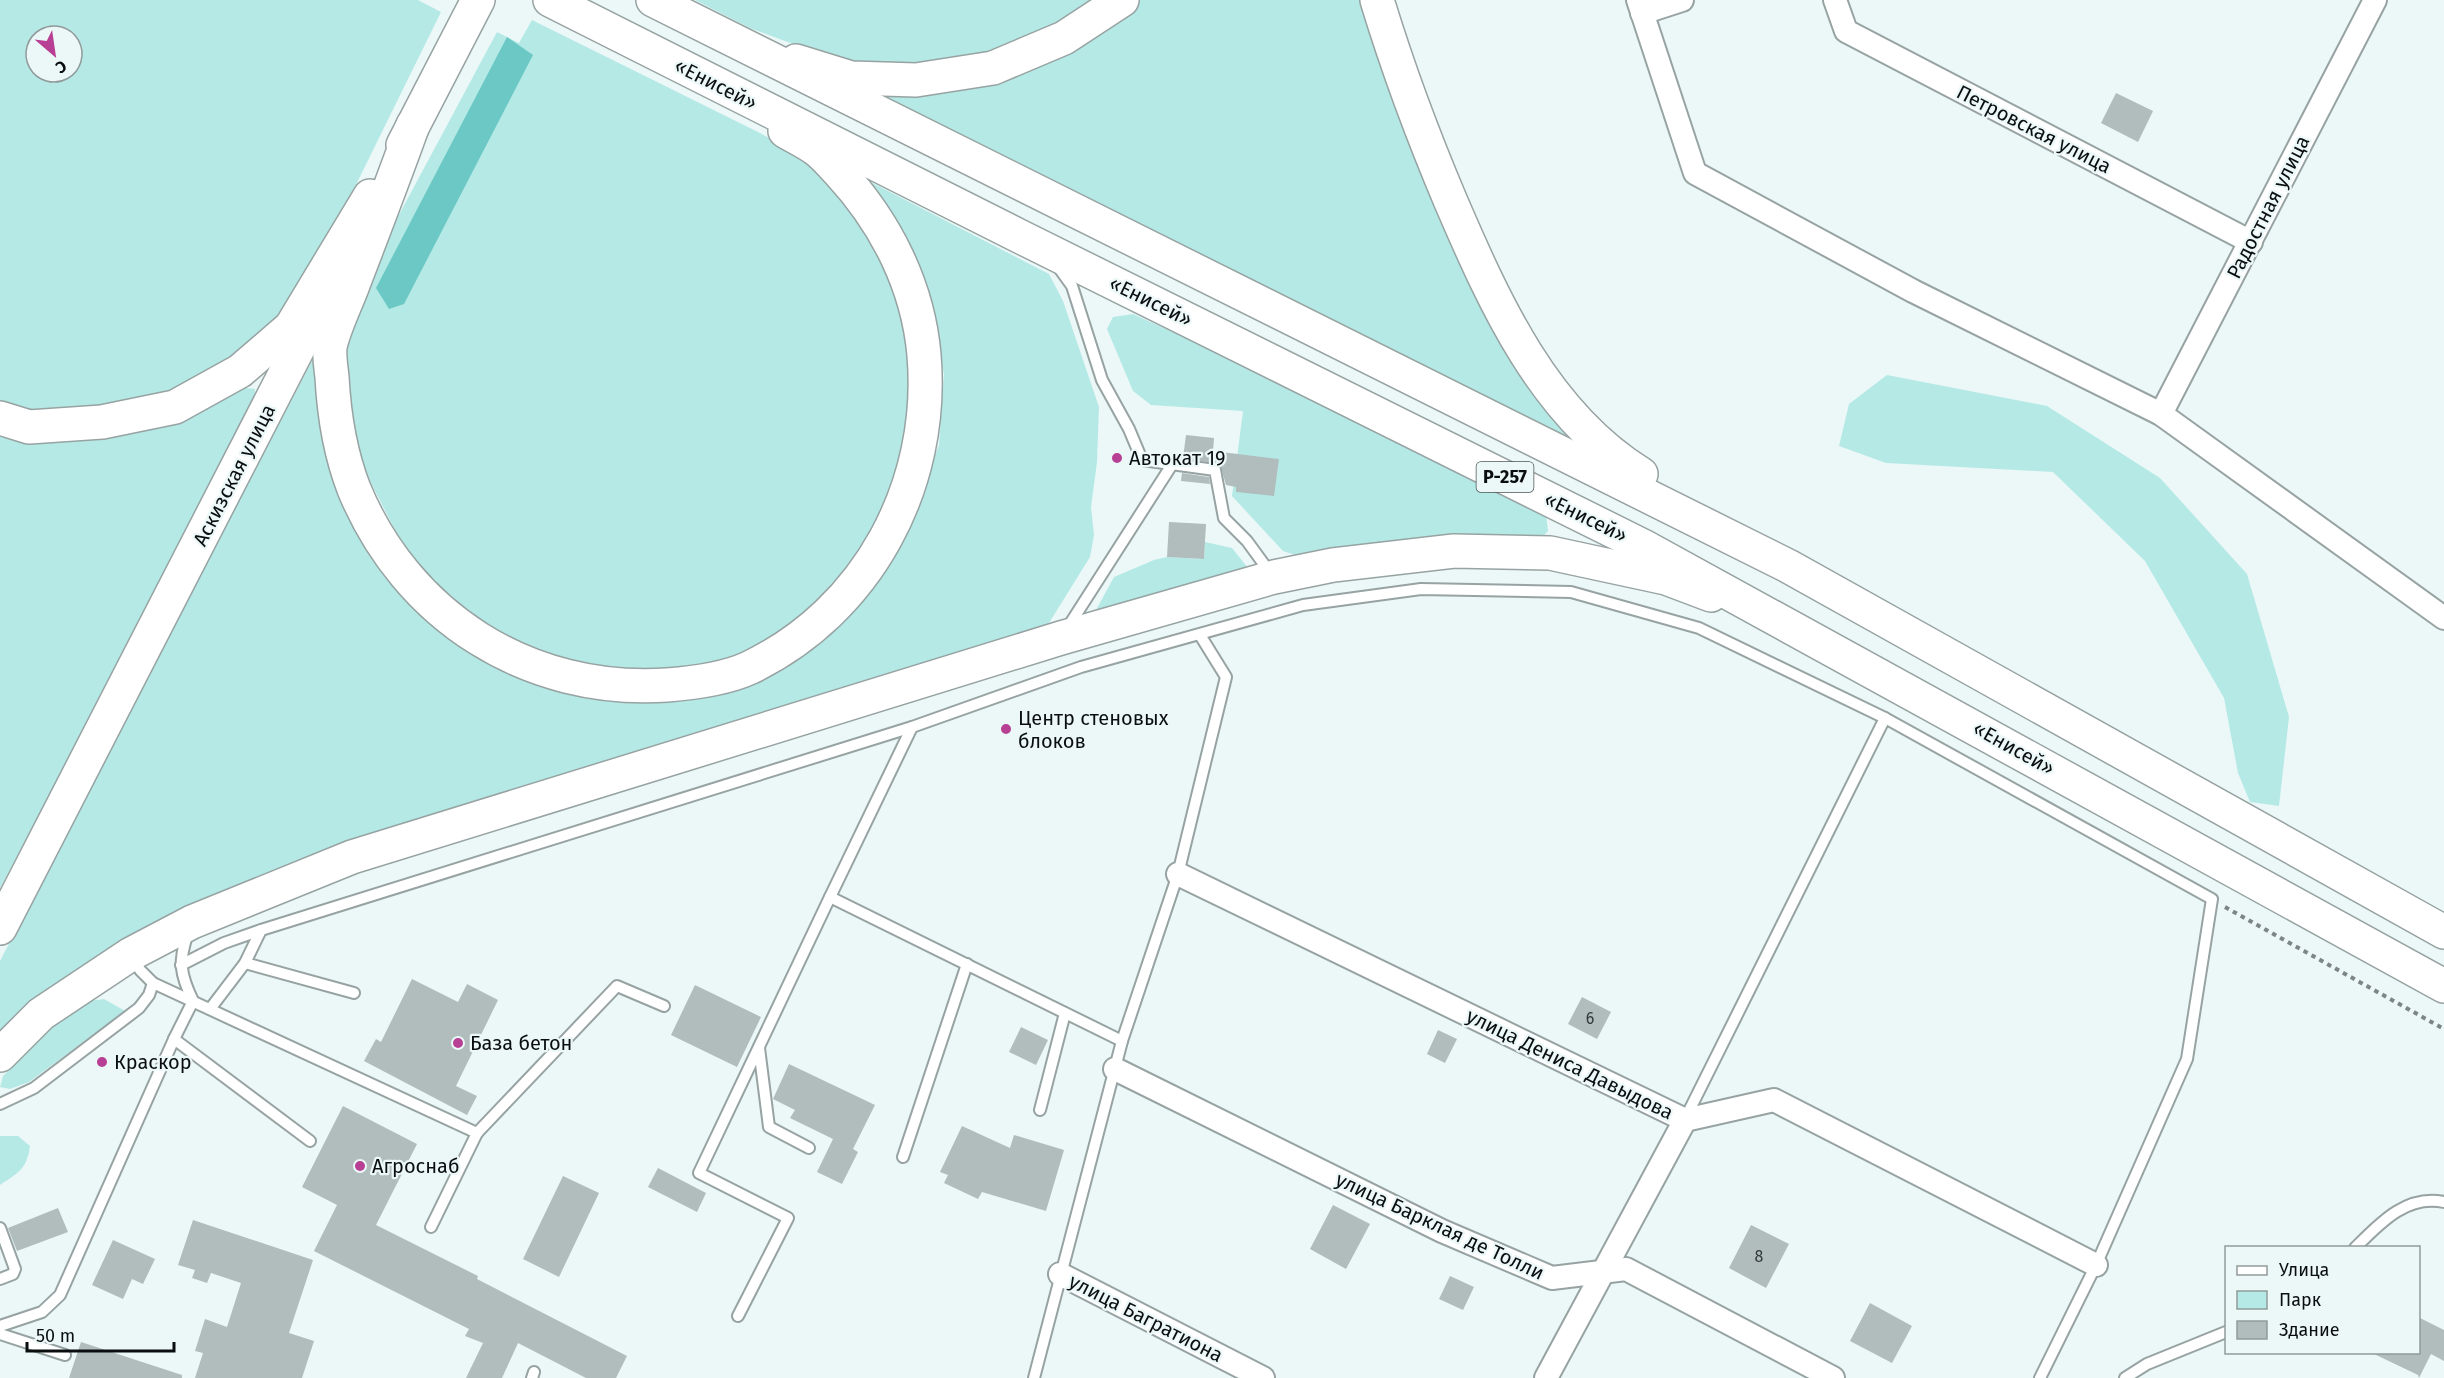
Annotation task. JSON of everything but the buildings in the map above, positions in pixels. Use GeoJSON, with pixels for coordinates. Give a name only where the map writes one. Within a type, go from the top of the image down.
{"type":"FeatureCollection","features":[{"type":"Feature","properties":{"kind":"main road","name":"«Енисей»"},"geometry":{"type":"LineString","coordinates":[[550,0],[1643,546],[1786,622],[2444,986]]}},
{"type":"Feature","properties":{"kind":"main road","name":"Р-257"},"geometry":{"type":"LineString","coordinates":[[653,0],[1788,566],[2444,932]]}},
{"type":"Feature","properties":{"kind":"main road"},"geometry":{"type":"LineString","coordinates":[[743,45],[851,78],[916,80],[993,68],[1064,38],[1122,0]]}},
{"type":"Feature","properties":{"kind":"main road"},"geometry":{"type":"LineString","coordinates":[[1377,0],[1393,54],[1437,166],[1483,277],[1522,350],[1571,415],[1615,458],[1788,566]]}},
{"type":"Feature","properties":{"kind":"main road","name":"Аскизская улица"},"geometry":{"type":"LineString","coordinates":[[0,928],[472,11]]}},
{"type":"Feature","properties":{"kind":"main road"},"geometry":{"type":"LineString","coordinates":[[413,125],[330,348],[334,413],[346,468],[367,519],[397,566],[434,607],[478,640],[528,665],[581,681],[637,687],[692,683],[746,670],[790,644],[830,612],[863,574],[891,531],[910,484],[922,434],[926,383],[922,333],[909,284],[888,237],[851,186],[818,151],[649,51]]}},
{"type":"Feature","properties":{"kind":"main road"},"geometry":{"type":"LineString","coordinates":[[0,418],[29,427],[102,422],[176,407],[240,371],[291,327],[413,125]]}},
{"type":"Feature","properties":{"kind":"main road"},"geometry":{"type":"LineString","coordinates":[[0,1054],[42,1014],[131,954],[192,922],[352,857],[1060,639],[1274,577],[1333,565],[1454,551],[1550,553],[1666,578],[1786,622]]}},
{"type":"Feature","properties":{"kind":"street"},"geometry":{"type":"LineString","coordinates":[[1683,0],[1640,6],[1695,173],[1913,291],[2161,414],[2444,618]]}},
{"type":"Feature","properties":{"kind":"street","name":"Петровская улица"},"geometry":{"type":"LineString","coordinates":[[1836,0],[1846,31],[2251,242]]}},
{"type":"Feature","properties":{"kind":"street","name":"Радостная улица"},"geometry":{"type":"LineString","coordinates":[[2161,414],[2375,0]]}},
{"type":"Feature","properties":{"kind":"street","name":"улица Дениса Давыдова"},"geometry":{"type":"LineString","coordinates":[[1178,873],[1685,1120],[1774,1100],[2096,1265]]}},
{"type":"Feature","properties":{"kind":"street","name":"улица Барклая де Толли"},"geometry":{"type":"LineString","coordinates":[[1115,1069],[1442,1231],[1552,1278],[1626,1269],[1833,1378]]}},
{"type":"Feature","properties":{"kind":"street"},"geometry":{"type":"LineString","coordinates":[[1546,1378],[1685,1120]]}},
{"type":"Feature","properties":{"kind":"street","name":"улица Багратиона"},"geometry":{"type":"LineString","coordinates":[[1060,1274],[1263,1378]]}},
{"type":"Feature","properties":{"kind":"lane"},"geometry":{"type":"LineString","coordinates":[[1019,236],[1058,267],[1072,286],[1102,380],[1129,429],[1142,460],[1215,470],[1224,518],[1247,541],[1274,577]]}},
{"type":"Feature","properties":{"kind":"lane"},"geometry":{"type":"LineString","coordinates":[[1060,639],[1173,463]]}},
{"type":"Feature","properties":{"kind":"lane"},"geometry":{"type":"LineString","coordinates":[[181,965],[224,943],[261,930],[912,727],[1081,668],[1303,605],[1421,590],[1571,592],[1699,628],[1885,718],[2211,899],[2187,1059],[2096,1265],[2040,1378]]}},
{"type":"Feature","properties":{"kind":"lane"},"geometry":{"type":"LineString","coordinates":[[1034,1378],[1122,1041],[1178,873],[1226,677],[1200,635]]}},
{"type":"Feature","properties":{"kind":"lane"},"geometry":{"type":"LineString","coordinates":[[1685,1120],[1885,718]]}},
{"type":"Feature","properties":{"kind":"lane"},"geometry":{"type":"LineString","coordinates":[[738,1316],[788,1218],[699,1173],[912,727]]}},
{"type":"Feature","properties":{"kind":"lane"},"geometry":{"type":"LineString","coordinates":[[830,897],[1122,1041]]}},
{"type":"Feature","properties":{"kind":"lane"},"geometry":{"type":"LineString","coordinates":[[192,922],[182,951],[181,965],[183,981],[193,1001]]}},
{"type":"Feature","properties":{"kind":"lane"},"geometry":{"type":"LineString","coordinates":[[210,1009],[246,963],[261,930]]}},
{"type":"Feature","properties":{"kind":"lane"},"geometry":{"type":"LineString","coordinates":[[131,954],[140,970],[153,983],[477,1133]]}},
{"type":"Feature","properties":{"kind":"lane"},"geometry":{"type":"LineString","coordinates":[[246,963],[354,993]]}},
{"type":"Feature","properties":{"kind":"lane"},"geometry":{"type":"LineString","coordinates":[[903,1157],[967,964]]}},
{"type":"Feature","properties":{"kind":"lane"},"geometry":{"type":"LineString","coordinates":[[0,1104],[34,1088],[139,1008],[149,995],[153,983]]}},
{"type":"Feature","properties":{"kind":"lane"},"geometry":{"type":"LineString","coordinates":[[431,1227],[477,1133],[617,986],[664,1006]]}},
{"type":"Feature","properties":{"kind":"lane"},"geometry":{"type":"LineString","coordinates":[[0,1326],[42,1312],[60,1295],[193,1001]]}},
{"type":"Feature","properties":{"kind":"lane"},"geometry":{"type":"LineString","coordinates":[[1040,1110],[1065,1013]]}},
{"type":"Feature","properties":{"kind":"lane"},"geometry":{"type":"LineString","coordinates":[[174,1039],[310,1141]]}},
{"type":"Feature","properties":{"kind":"lane"},"geometry":{"type":"LineString","coordinates":[[759,1048],[769,1126],[809,1148]]}},
{"type":"Feature","properties":{"kind":"lane"},"geometry":{"type":"LineString","coordinates":[[2357,1246],[2378,1225],[2405,1205],[2444,1202]]}},
{"type":"Feature","properties":{"kind":"lane"},"geometry":{"type":"LineString","coordinates":[[0,1228],[15,1269],[13,1274],[0,1279]]}},
{"type":"Feature","properties":{"kind":"lane"},"geometry":{"type":"LineString","coordinates":[[2125,1378],[2147,1364],[2225,1332]]}},
{"type":"Feature","properties":{"kind":"lane"},"geometry":{"type":"LineString","coordinates":[[0,1334],[65,1355]]}},
{"type":"Feature","properties":{"kind":"path"},"geometry":{"type":"LineString","coordinates":[[2211,899],[2444,1029]]}},
{"type":"Feature","properties":{"kind":"green space"},"geometry":{"type":"Polygon","coordinates":[[[0,0],[418,0],[441,12],[315,268],[270,327],[231,361],[168,391],[96,411],[30,413],[0,405],[0,0]]]}},
{"type":"Feature","properties":{"kind":"green space"},"geometry":{"type":"Polygon","coordinates":[[[695,0],[1101,0],[1057,28],[983,53],[930,64],[850,65],[750,28],[695,0]]]}},
{"type":"Feature","properties":{"kind":"green space"},"geometry":{"type":"Polygon","coordinates":[[[1140,0],[1368,0],[1516,355],[1581,453],[857,88],[929,92],[1130,10],[1140,0]]]}},
{"type":"Feature","properties":{"kind":"green space"},"geometry":{"type":"Polygon","coordinates":[[[532,20],[796,151],[841,192],[869,233],[911,316],[923,381],[891,504],[836,581],[786,630],[735,657],[687,670],[630,671],[561,658],[505,640],[444,599],[404,548],[371,483],[342,414],[339,374],[363,282],[497,32],[519,43],[532,20]]]}},
{"type":"Feature","properties":{"kind":"green space"},"geometry":{"type":"Polygon","coordinates":[[[857,175],[1049,274],[1063,301],[1099,407],[1097,462],[1091,507],[1094,535],[1090,557],[1049,623],[1030,639],[345,849],[0,1035],[0,961],[313,359],[331,458],[490,662],[743,681],[913,514],[939,445],[944,375],[934,312],[897,229],[857,175]]]}},
{"type":"Feature","properties":{"kind":"green space"},"geometry":{"type":"Polygon","coordinates":[[[1133,314],[1444,456],[1546,515],[1548,531],[1539,541],[1298,562],[1295,555],[1283,551],[1232,496],[1243,411],[1151,405],[1133,391],[1107,329],[1113,317],[1133,314]]]}},
{"type":"Feature","properties":{"kind":"green space"},"geometry":{"type":"Polygon","coordinates":[[[1887,375],[2047,406],[2160,478],[2247,574],[2289,717],[2279,806],[2250,802],[2238,773],[2224,698],[2145,561],[2053,472],[1886,463],[1839,446],[1849,404],[1887,375]]]}},
{"type":"Feature","properties":{"kind":"green space"},"geometry":{"type":"Polygon","coordinates":[[[239,387],[255,389],[254,409],[0,888],[0,430],[239,387]]]}},
{"type":"Feature","properties":{"kind":"green space"},"geometry":{"type":"Polygon","coordinates":[[[1205,542],[1232,548],[1252,573],[1089,623],[1114,577],[1167,557],[1204,559],[1205,542]]]}},
{"type":"Feature","properties":{"kind":"green space"},"geometry":{"type":"Polygon","coordinates":[[[104,999],[125,1011],[29,1082],[10,1089],[0,1087],[3,1076],[61,1019],[88,1001],[104,999]]]}},
{"type":"Feature","properties":{"kind":"green space"},"geometry":{"type":"Polygon","coordinates":[[[0,1136],[18,1136],[30,1146],[27,1160],[21,1170],[0,1185],[0,1136]]]}},
{"type":"Feature","properties":{"kind":"shaded area"},"geometry":{"type":"Polygon","coordinates":[[[507,37],[533,55],[404,304],[389,309],[376,288],[507,37]]]}},
{"type":"Feature","properties":{"kind":"place","name":"Автокат 19"},"geometry":{"type":"Point","coordinates":[1117,458]}},
{"type":"Feature","properties":{"kind":"place","name":"Центр стеновых блоков"},"geometry":{"type":"Point","coordinates":[1006,729]}},
{"type":"Feature","properties":{"kind":"place","name":"База бетон"},"geometry":{"type":"Point","coordinates":[458,1043]}},
{"type":"Feature","properties":{"kind":"place","name":"Краскор"},"geometry":{"type":"Point","coordinates":[102,1062]}},
{"type":"Feature","properties":{"kind":"place","name":"Агроснаб"},"geometry":{"type":"Point","coordinates":[360,1166]}}]}
